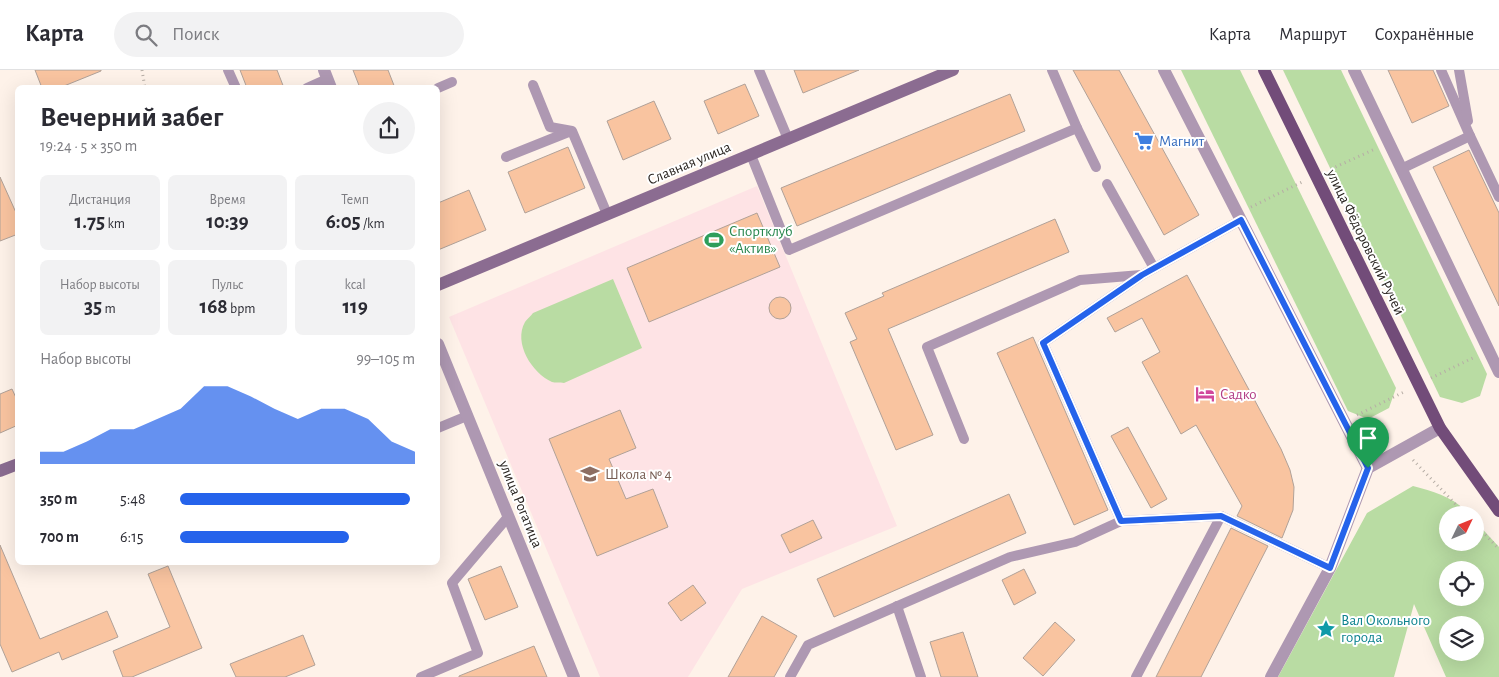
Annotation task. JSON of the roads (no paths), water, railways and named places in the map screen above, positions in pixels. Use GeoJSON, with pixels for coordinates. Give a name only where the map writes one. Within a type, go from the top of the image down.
{"type":"FeatureCollection","features":[{"type":"Feature","properties":{"kind":"main road","name":"улица Фёдоровский Ручей"},"geometry":{"type":"LineString","coordinates":[[1264,70],[1440,428],[1497,505]]}},
{"type":"Feature","properties":{"kind":"street","name":"Славная улица"},"geometry":{"type":"LineString","coordinates":[[440,284],[953,70]]}},
{"type":"Feature","properties":{"kind":"street"},"geometry":{"type":"LineString","coordinates":[[1164,70],[1368,468]]}},
{"type":"Feature","properties":{"kind":"street"},"geometry":{"type":"LineString","coordinates":[[1354,70],[1499,372]]}},
{"type":"Feature","properties":{"kind":"street","name":"улица Рогатица"},"geometry":{"type":"LineString","coordinates":[[440,349],[574,677]]}},
{"type":"Feature","properties":{"kind":"street"},"geometry":{"type":"LineString","coordinates":[[1271,677],[1330,568],[1368,468],[1440,428]]}},
{"type":"Feature","properties":{"kind":"street"},"geometry":{"type":"LineString","coordinates":[[0,471],[15,465]]}},
{"type":"Feature","properties":{"kind":"lane"},"geometry":{"type":"LineString","coordinates":[[228,70],[235,85]]}},
{"type":"Feature","properties":{"kind":"lane"},"geometry":{"type":"LineString","coordinates":[[759,70],[788,139]]}},
{"type":"Feature","properties":{"kind":"lane"},"geometry":{"type":"LineString","coordinates":[[1052,70],[1096,167]]}},
{"type":"Feature","properties":{"kind":"lane"},"geometry":{"type":"LineString","coordinates":[[1441,70],[1499,197]]}},
{"type":"Feature","properties":{"kind":"lane"},"geometry":{"type":"LineString","coordinates":[[1459,70],[1470,136]]}},
{"type":"Feature","properties":{"kind":"lane"},"geometry":{"type":"LineString","coordinates":[[314,85],[327,79]]}},
{"type":"Feature","properties":{"kind":"lane"},"geometry":{"type":"LineString","coordinates":[[440,87],[452,82]]}},
{"type":"Feature","properties":{"kind":"lane"},"geometry":{"type":"LineString","coordinates":[[532,85],[550,127],[572,131]]}},
{"type":"Feature","properties":{"kind":"lane"},"geometry":{"type":"LineString","coordinates":[[751,154],[789,250],[1077,128]]}},
{"type":"Feature","properties":{"kind":"lane"},"geometry":{"type":"LineString","coordinates":[[506,157],[572,131]]}},
{"type":"Feature","properties":{"kind":"lane"},"geometry":{"type":"LineString","coordinates":[[572,131],[607,214]]}},
{"type":"Feature","properties":{"kind":"lane"},"geometry":{"type":"LineString","coordinates":[[1401,169],[1470,136]]}},
{"type":"Feature","properties":{"kind":"lane"},"geometry":{"type":"LineString","coordinates":[[1107,184],[1154,268]]}},
{"type":"Feature","properties":{"kind":"lane"},"geometry":{"type":"LineString","coordinates":[[1121,521],[1043,343],[1142,275],[1241,220]]}},
{"type":"Feature","properties":{"kind":"lane"},"geometry":{"type":"LineString","coordinates":[[964,439],[927,347],[1080,280],[1142,275]]}},
{"type":"Feature","properties":{"kind":"lane"},"geometry":{"type":"LineString","coordinates":[[440,427],[467,416]]}},
{"type":"Feature","properties":{"kind":"lane"},"geometry":{"type":"LineString","coordinates":[[421,677],[478,653],[452,583],[508,516]]}},
{"type":"Feature","properties":{"kind":"lane"},"geometry":{"type":"LineString","coordinates":[[1136,677],[1221,516]]}},
{"type":"Feature","properties":{"kind":"lane"},"geometry":{"type":"LineString","coordinates":[[790,677],[808,645],[1010,556],[1075,542],[1121,521],[1221,516],[1330,568]]}},
{"type":"Feature","properties":{"kind":"lane"},"geometry":{"type":"LineString","coordinates":[[897,606],[921,677]]}},
{"type":"Feature","properties":{"kind":"place","name":"Магнит"},"geometry":{"type":"Point","coordinates":[1144,141]}},
{"type":"Feature","properties":{"kind":"place","name":"Спортклуб «Актив»"},"geometry":{"type":"Point","coordinates":[714,240]}},
{"type":"Feature","properties":{"kind":"place","name":"Садко"},"geometry":{"type":"Point","coordinates":[1205,394]}},
{"type":"Feature","properties":{"kind":"place","name":"Школа № 4"},"geometry":{"type":"Point","coordinates":[590,474]}},
{"type":"Feature","properties":{"kind":"place","name":"Вал Окольного города"},"geometry":{"type":"Point","coordinates":[1326,629]}}]}
